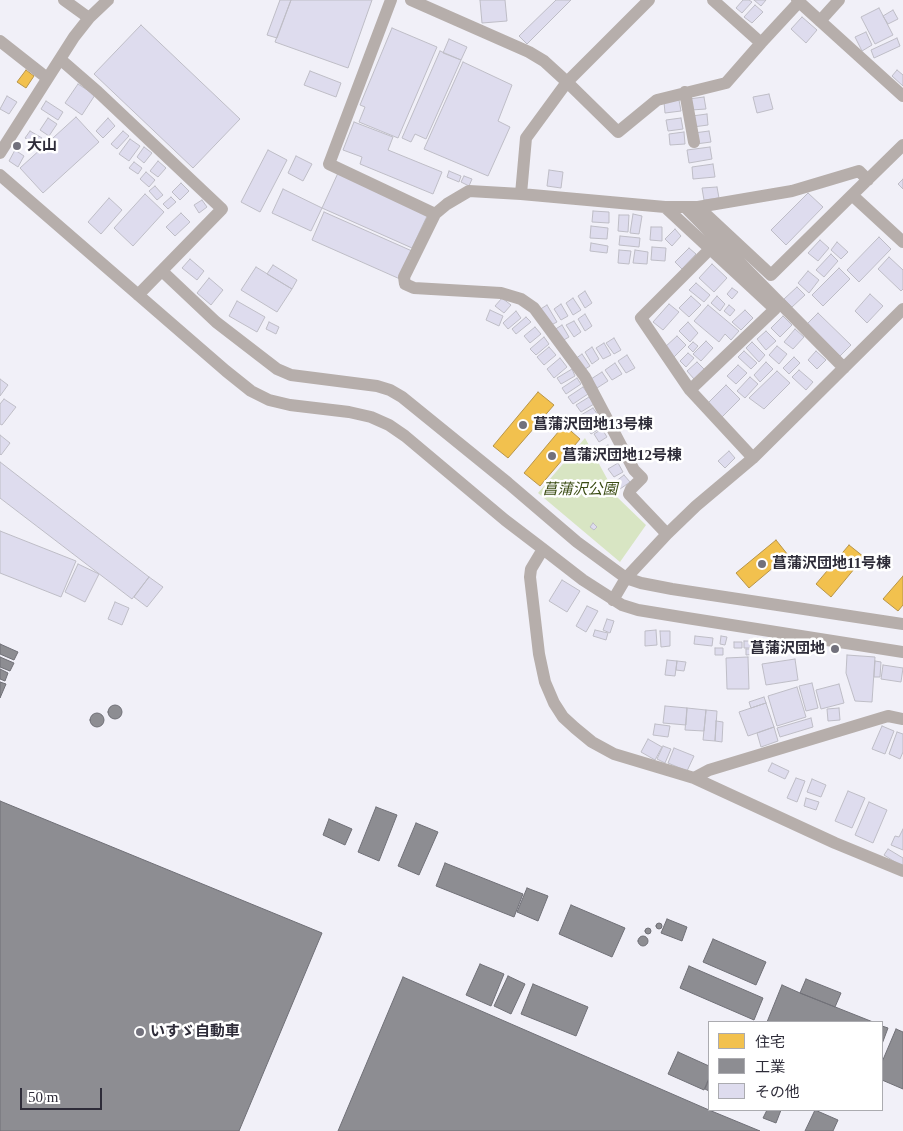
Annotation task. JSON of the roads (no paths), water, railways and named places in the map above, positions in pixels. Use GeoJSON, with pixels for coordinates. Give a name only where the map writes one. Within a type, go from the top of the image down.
{"type":"FeatureCollection","features":[{"type":"Feature","properties":{"kind":"street"},"geometry":{"type":"LineString","coordinates":[[64,0],[89,18]]}},
{"type":"Feature","properties":{"kind":"street"},"geometry":{"type":"LineString","coordinates":[[0,153],[74,37],[89,18],[108,0]]}},
{"type":"Feature","properties":{"kind":"street"},"geometry":{"type":"LineString","coordinates":[[391,0],[329,164],[435,214]]}},
{"type":"Feature","properties":{"kind":"street"},"geometry":{"type":"LineString","coordinates":[[411,0],[529,52],[544,61],[618,132],[656,100],[726,83],[798,1],[903,96]]}},
{"type":"Feature","properties":{"kind":"street"},"geometry":{"type":"LineString","coordinates":[[520,194],[526,138],[567,82],[649,0]]}},
{"type":"Feature","properties":{"kind":"street"},"geometry":{"type":"LineString","coordinates":[[713,0],[761,43]]}},
{"type":"Feature","properties":{"kind":"street"},"geometry":{"type":"LineString","coordinates":[[820,21],[839,0]]}},
{"type":"Feature","properties":{"kind":"street"},"geometry":{"type":"LineString","coordinates":[[0,41],[47,78]]}},
{"type":"Feature","properties":{"kind":"street"},"geometry":{"type":"LineString","coordinates":[[60,59],[98,92],[222,209],[138,295]]}},
{"type":"Feature","properties":{"kind":"street"},"geometry":{"type":"LineString","coordinates":[[685,92],[694,142]]}},
{"type":"Feature","properties":{"kind":"street"},"geometry":{"type":"LineString","coordinates":[[692,207],[771,275],[903,145]]}},
{"type":"Feature","properties":{"kind":"street"},"geometry":{"type":"LineString","coordinates":[[667,534],[629,494],[631,489],[642,478],[634,470],[585,376],[534,308],[521,299],[501,293],[414,288],[405,284],[404,277],[435,214],[447,204],[469,191],[665,207],[692,207],[792,191],[859,171],[868,180]]}},
{"type":"Feature","properties":{"kind":"street"},"geometry":{"type":"LineString","coordinates":[[0,175],[251,391],[269,400],[290,405],[350,412],[371,417],[389,425],[405,436],[505,520],[583,580],[622,605],[638,610],[903,652]]}},
{"type":"Feature","properties":{"kind":"street"},"geometry":{"type":"LineString","coordinates":[[852,196],[903,242]]}},
{"type":"Feature","properties":{"kind":"street"},"geometry":{"type":"LineString","coordinates":[[665,207],[775,309],[690,390]]}},
{"type":"Feature","properties":{"kind":"street"},"geometry":{"type":"LineString","coordinates":[[692,207],[844,368]]}},
{"type":"Feature","properties":{"kind":"street"},"geometry":{"type":"LineString","coordinates":[[710,249],[641,318],[690,390],[753,458]]}},
{"type":"Feature","properties":{"kind":"street"},"geometry":{"type":"LineString","coordinates":[[162,271],[216,322],[277,369],[291,375],[377,386],[390,390],[508,483],[577,542],[626,578],[664,587],[903,624]]}},
{"type":"Feature","properties":{"kind":"street"},"geometry":{"type":"LineString","coordinates":[[613,600],[626,578],[667,534],[696,506],[753,458],[903,308]]}},
{"type":"Feature","properties":{"kind":"street"},"geometry":{"type":"LineString","coordinates":[[543,549],[531,569],[530,588],[539,654],[545,682],[554,703],[575,728],[592,742],[614,754],[694,778],[835,843],[903,871]]}},
{"type":"Feature","properties":{"kind":"street"},"geometry":{"type":"LineString","coordinates":[[694,778],[709,770],[888,716],[903,718]]}},
{"type":"Feature","properties":{"kind":"place","name":"大山"},"geometry":{"type":"Point","coordinates":[17,146]}},
{"type":"Feature","properties":{"kind":"place","name":"菖蒲沢団地13号棟"},"geometry":{"type":"Point","coordinates":[523,425]}},
{"type":"Feature","properties":{"kind":"place","name":"菖蒲沢団地12号棟"},"geometry":{"type":"Point","coordinates":[552,456]}},
{"type":"Feature","properties":{"kind":"place","name":"菖蒲沢団地11号棟"},"geometry":{"type":"Point","coordinates":[762,564]}},
{"type":"Feature","properties":{"kind":"place","name":"菖蒲沢団地"},"geometry":{"type":"Point","coordinates":[835,649]}},
{"type":"Feature","properties":{"kind":"place","name":"いすゞ自動車"},"geometry":{"type":"Point","coordinates":[140,1032]}},
{"type":"Feature","properties":{"kind":"park label","name":"菖蒲沢公園"},"geometry":{"type":"Point","coordinates":[580,490]}}]}
